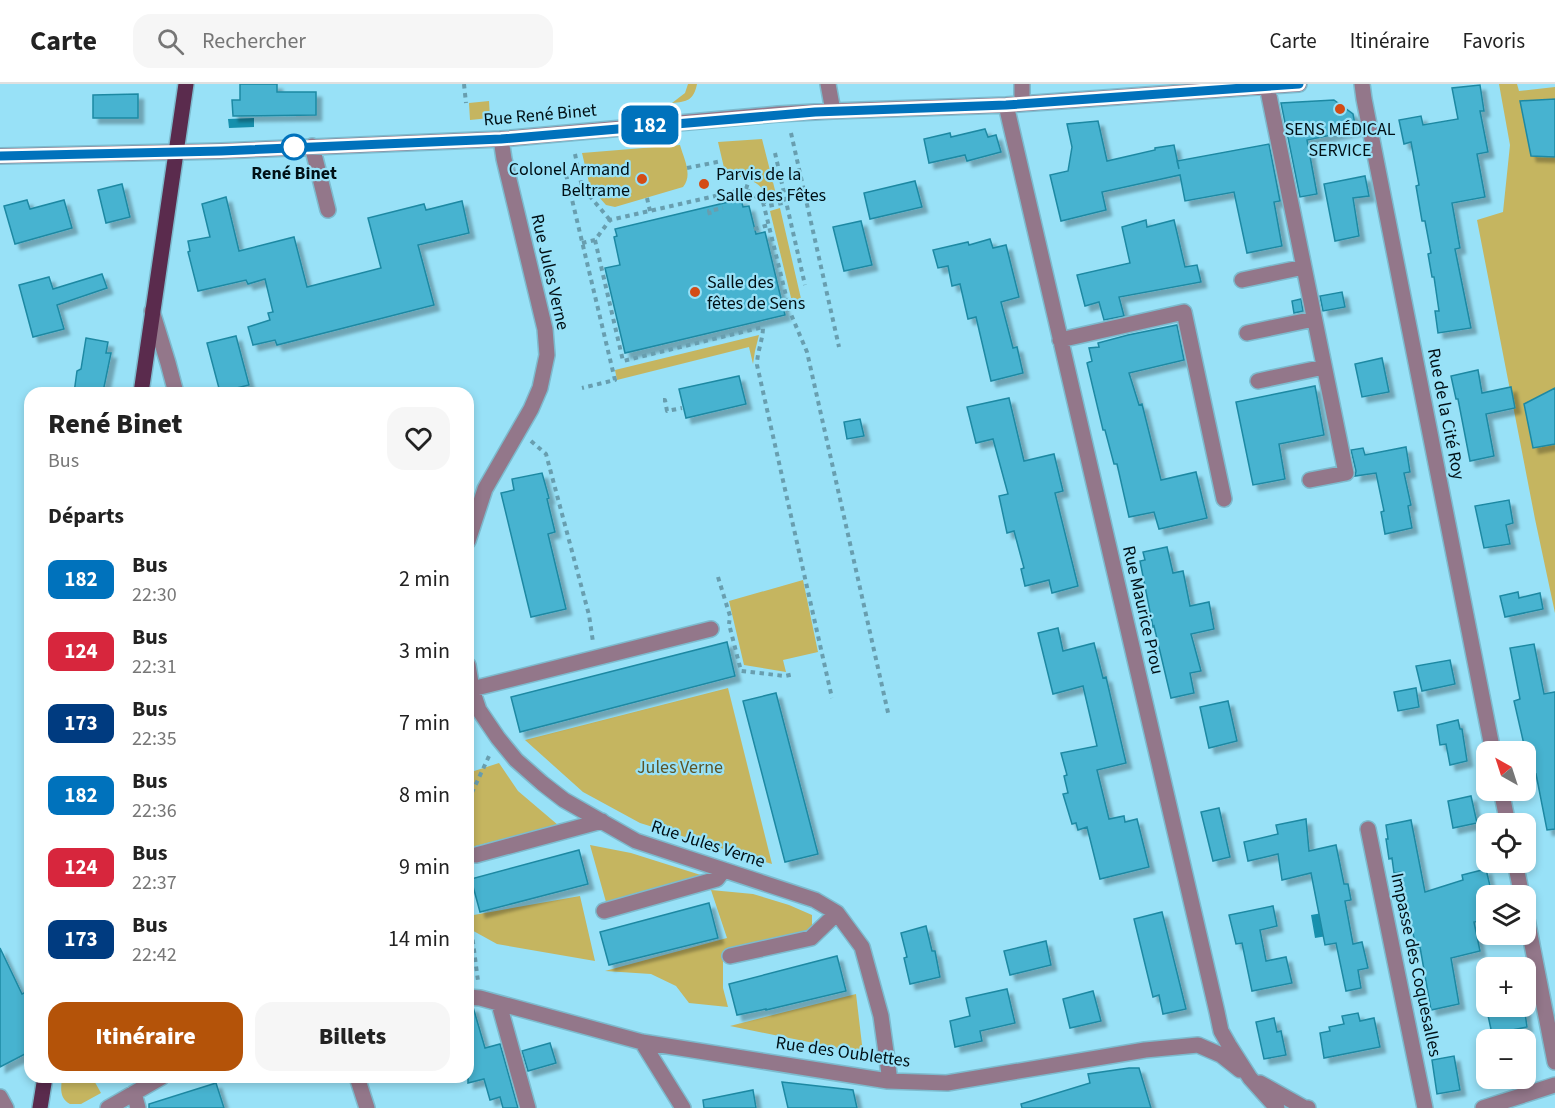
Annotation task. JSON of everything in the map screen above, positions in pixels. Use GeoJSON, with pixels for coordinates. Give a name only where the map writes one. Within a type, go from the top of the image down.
{"type":"FeatureCollection","features":[{"type":"Feature","properties":{"kind":"main road"},"geometry":{"type":"LineString","coordinates":[[142,387],[186,84]]}},
{"type":"Feature","properties":{"kind":"main road"},"geometry":{"type":"LineString","coordinates":[[40,1108],[44,1083]]}},
{"type":"Feature","properties":{"kind":"street"},"geometry":{"type":"LineString","coordinates":[[828,84],[833,111]]}},
{"type":"Feature","properties":{"kind":"street"},"geometry":{"type":"LineString","coordinates":[[1022,84],[1022,103]]}},
{"type":"Feature","properties":{"kind":"street","name":"Rue René Binet"},"geometry":{"type":"LineString","coordinates":[[0,156],[177,152],[501,139],[833,111],[1006,105],[1164,89],[1299,84]]}},
{"type":"Feature","properties":{"kind":"street","name":"Rue de la Cité Roy"},"geometry":{"type":"LineString","coordinates":[[1362,84],[1491,741]]}},
{"type":"Feature","properties":{"kind":"street"},"geometry":{"type":"LineString","coordinates":[[1267,86],[1346,473],[1310,480]]}},
{"type":"Feature","properties":{"kind":"street","name":"Rue Maurice Prou"},"geometry":{"type":"LineString","coordinates":[[1006,105],[1221,1031],[1250,1078],[1277,1108]]}},
{"type":"Feature","properties":{"kind":"street","name":"Rue Jules Verne"},"geometry":{"type":"LineString","coordinates":[[474,523],[485,489],[531,409],[540,387],[547,355],[545,329],[501,139]]}},
{"type":"Feature","properties":{"kind":"street"},"geometry":{"type":"LineString","coordinates":[[312,146],[328,210]]}},
{"type":"Feature","properties":{"kind":"street"},"geometry":{"type":"LineString","coordinates":[[1242,280],[1304,267]]}},
{"type":"Feature","properties":{"kind":"street"},"geometry":{"type":"LineString","coordinates":[[152,311],[174,387]]}},
{"type":"Feature","properties":{"kind":"street"},"geometry":{"type":"LineString","coordinates":[[1060,340],[1184,312],[1224,499]]}},
{"type":"Feature","properties":{"kind":"street"},"geometry":{"type":"LineString","coordinates":[[1247,333],[1314,319]]}},
{"type":"Feature","properties":{"kind":"street"},"geometry":{"type":"LineString","coordinates":[[1258,381],[1324,367]]}},
{"type":"Feature","properties":{"kind":"street"},"geometry":{"type":"LineString","coordinates":[[474,688],[711,629]]}},
{"type":"Feature","properties":{"kind":"street","name":"Rue Jules Verne"},"geometry":{"type":"LineString","coordinates":[[474,695],[479,710],[516,760],[564,800],[636,841],[815,900],[837,913],[862,947],[882,1016],[890,1081]]}},
{"type":"Feature","properties":{"kind":"street"},"geometry":{"type":"LineString","coordinates":[[476,855],[602,821]]}},
{"type":"Feature","properties":{"kind":"street","name":"Impasse des Coquesalles"},"geometry":{"type":"LineString","coordinates":[[1368,829],[1425,1108]]}},
{"type":"Feature","properties":{"kind":"street"},"geometry":{"type":"LineString","coordinates":[[604,911],[717,879],[724,870]]}},
{"type":"Feature","properties":{"kind":"street"},"geometry":{"type":"LineString","coordinates":[[730,956],[811,938],[837,913]]}},
{"type":"Feature","properties":{"kind":"street"},"geometry":{"type":"LineString","coordinates":[[1532,945],[1555,1062]]}},
{"type":"Feature","properties":{"kind":"street","name":"Rue des Oublettes"},"geometry":{"type":"LineString","coordinates":[[474,997],[642,1041],[890,1081],[947,1083],[1145,1050],[1198,1045],[1221,1055],[1250,1078],[1308,1108]]}},
{"type":"Feature","properties":{"kind":"street"},"geometry":{"type":"LineString","coordinates":[[499,1004],[528,1108]]}},
{"type":"Feature","properties":{"kind":"street"},"geometry":{"type":"LineString","coordinates":[[642,1041],[683,1108]]}},
{"type":"Feature","properties":{"kind":"street"},"geometry":{"type":"LineString","coordinates":[[108,1108],[136,1101],[156,1083]]}},
{"type":"Feature","properties":{"kind":"street"},"geometry":{"type":"LineString","coordinates":[[359,1083],[367,1108]]}},
{"type":"Feature","properties":{"kind":"street"},"geometry":{"type":"LineString","coordinates":[[1483,1108],[1555,1085]]}},
{"type":"Feature","properties":{"kind":"street"},"geometry":{"type":"LineString","coordinates":[[0,1097],[6,1108]]}},
{"type":"Feature","properties":{"kind":"path"},"geometry":{"type":"LineString","coordinates":[[464,84],[466,103]]}},
{"type":"Feature","properties":{"kind":"path"},"geometry":{"type":"LineString","coordinates":[[791,133],[839,346]]}},
{"type":"Feature","properties":{"kind":"path"},"geometry":{"type":"LineString","coordinates":[[775,153],[805,285]]}},
{"type":"Feature","properties":{"kind":"path"},"geometry":{"type":"LineString","coordinates":[[575,154],[582,187],[610,220]]}},
{"type":"Feature","properties":{"kind":"path"},"geometry":{"type":"LineString","coordinates":[[687,168],[722,161]]}},
{"type":"Feature","properties":{"kind":"path"},"geometry":{"type":"LineString","coordinates":[[564,166],[615,380],[582,388]]}},
{"type":"Feature","properties":{"kind":"path"},"geometry":{"type":"LineString","coordinates":[[746,189],[749,180]]}},
{"type":"Feature","properties":{"kind":"path"},"geometry":{"type":"LineString","coordinates":[[746,189],[768,206],[787,202]]}},
{"type":"Feature","properties":{"kind":"path"},"geometry":{"type":"LineString","coordinates":[[582,243],[595,240],[610,220],[746,189]]}},
{"type":"Feature","properties":{"kind":"path"},"geometry":{"type":"LineString","coordinates":[[647,198],[650,211]]}},
{"type":"Feature","properties":{"kind":"path"},"geometry":{"type":"LineString","coordinates":[[763,202],[790,312],[807,352],[889,717]]}},
{"type":"Feature","properties":{"kind":"path"},"geometry":{"type":"LineString","coordinates":[[710,215],[709,211],[723,208]]}},
{"type":"Feature","properties":{"kind":"path"},"geometry":{"type":"LineString","coordinates":[[754,229],[769,225]]}},
{"type":"Feature","properties":{"kind":"path"},"geometry":{"type":"LineString","coordinates":[[595,240],[623,361],[763,327],[757,365],[832,698]]}},
{"type":"Feature","properties":{"kind":"path"},"geometry":{"type":"LineString","coordinates":[[663,400],[667,411],[682,408]]}},
{"type":"Feature","properties":{"kind":"path"},"geometry":{"type":"LineString","coordinates":[[518,431],[546,454],[589,615],[595,658]]}},
{"type":"Feature","properties":{"kind":"path"},"geometry":{"type":"LineString","coordinates":[[718,577],[730,616],[729,625],[741,671],[785,676],[794,674]]}},
{"type":"Feature","properties":{"kind":"path"},"geometry":{"type":"LineString","coordinates":[[711,629],[729,625]]}},
{"type":"Feature","properties":{"kind":"path"},"geometry":{"type":"LineString","coordinates":[[474,788],[498,738]]}},
{"type":"Feature","properties":{"kind":"green space"},"geometry":{"type":"Polygon","coordinates":[[[688,84],[697,84],[692,97],[686,101],[672,103],[685,93],[688,84]]]}},
{"type":"Feature","properties":{"kind":"green space"},"geometry":{"type":"Polygon","coordinates":[[[1499,84],[1517,84],[1519,91],[1555,87],[1555,613],[1477,220],[1503,212],[1510,145],[1499,84]]]}},
{"type":"Feature","properties":{"kind":"green space"},"geometry":{"type":"Polygon","coordinates":[[[489,101],[490,118],[470,120],[469,103],[489,101]]]}},
{"type":"Feature","properties":{"kind":"green space"},"geometry":{"type":"Polygon","coordinates":[[[762,139],[777,198],[769,200],[757,184],[725,172],[718,142],[762,139]]]}},
{"type":"Feature","properties":{"kind":"green space"},"geometry":{"type":"Polygon","coordinates":[[[680,145],[688,172],[683,187],[615,207],[606,205],[590,187],[582,153],[680,145]]]}},
{"type":"Feature","properties":{"kind":"green space"},"geometry":{"type":"Polygon","coordinates":[[[780,208],[802,303],[799,309],[794,310],[770,211],[780,208]]]}},
{"type":"Feature","properties":{"kind":"green space"},"geometry":{"type":"Polygon","coordinates":[[[759,335],[753,364],[749,347],[617,380],[615,370],[759,335]]]}},
{"type":"Feature","properties":{"kind":"green space"},"geometry":{"type":"Polygon","coordinates":[[[803,580],[818,652],[783,660],[786,672],[744,665],[729,601],[803,580]]]}},
{"type":"Feature","properties":{"kind":"green space","name":"Jules Verne"},"geometry":{"type":"Polygon","coordinates":[[[728,688],[772,864],[640,823],[583,792],[525,740],[728,688]]]}},
{"type":"Feature","properties":{"kind":"green space"},"geometry":{"type":"Polygon","coordinates":[[[499,763],[518,791],[558,825],[474,846],[474,771],[499,763]]]}},
{"type":"Feature","properties":{"kind":"green space"},"geometry":{"type":"Polygon","coordinates":[[[590,845],[631,853],[707,877],[606,902],[590,845]]]}},
{"type":"Feature","properties":{"kind":"green space"},"geometry":{"type":"Polygon","coordinates":[[[711,890],[753,894],[789,905],[812,915],[812,928],[790,939],[746,950],[723,960],[723,988],[728,1007],[689,1003],[676,986],[651,974],[605,971],[727,938],[711,890]]]}},
{"type":"Feature","properties":{"kind":"green space"},"geometry":{"type":"Polygon","coordinates":[[[580,896],[595,961],[497,944],[474,931],[474,915],[580,896]]]}},
{"type":"Feature","properties":{"kind":"green space"},"geometry":{"type":"Polygon","coordinates":[[[856,994],[863,1053],[730,1026],[856,994]]]}},
{"type":"Feature","properties":{"kind":"green space"},"geometry":{"type":"Polygon","coordinates":[[[62,1083],[95,1083],[101,1093],[81,1104],[70,1104],[62,1096],[62,1083]]]}},
{"type":"Feature","properties":{"kind":"water"},"geometry":{"type":"Polygon","coordinates":[[[254,118],[254,127],[229,128],[228,119],[254,118]]]}},
{"type":"Feature","properties":{"kind":"water"},"geometry":{"type":"Polygon","coordinates":[[[1322,913],[1327,936],[1315,938],[1311,915],[1322,913]]]}},
{"type":"Feature","properties":{"kind":"building"},"geometry":{"type":"Polygon","coordinates":[[[240,84],[277,84],[277,92],[316,92],[316,115],[233,116],[232,100],[240,100],[240,84]]]}},
{"type":"Feature","properties":{"kind":"building"},"geometry":{"type":"Polygon","coordinates":[[[1480,85],[1484,111],[1480,111],[1488,152],[1477,154],[1485,197],[1452,203],[1460,248],[1455,249],[1471,328],[1438,333],[1435,311],[1439,311],[1428,254],[1431,253],[1416,186],[1419,185],[1411,142],[1404,144],[1399,120],[1421,116],[1423,125],[1458,119],[1452,88],[1480,85]]]}},
{"type":"Feature","properties":{"kind":"building"},"geometry":{"type":"Polygon","coordinates":[[[138,94],[138,118],[93,118],[93,95],[138,94]]]}},
{"type":"Feature","properties":{"kind":"building"},"geometry":{"type":"Polygon","coordinates":[[[1555,99],[1555,157],[1531,156],[1520,101],[1555,99]]]}},
{"type":"Feature","properties":{"kind":"building"},"geometry":{"type":"Polygon","coordinates":[[[1334,100],[1353,114],[1356,130],[1307,140],[1317,194],[1300,197],[1281,103],[1334,100]]]}},
{"type":"Feature","properties":{"kind":"building"},"geometry":{"type":"Polygon","coordinates":[[[1098,121],[1107,161],[1174,145],[1177,161],[1269,144],[1280,201],[1274,202],[1282,246],[1247,253],[1234,192],[1185,201],[1180,175],[1102,192],[1106,210],[1061,221],[1050,175],[1068,171],[1072,147],[1067,124],[1098,121]]]}},
{"type":"Feature","properties":{"kind":"building"},"geometry":{"type":"Polygon","coordinates":[[[985,129],[988,137],[996,135],[1001,152],[967,161],[965,155],[929,163],[924,139],[950,133],[951,137],[985,129]]]}},
{"type":"Feature","properties":{"kind":"building"},"geometry":{"type":"Polygon","coordinates":[[[1365,176],[1369,196],[1353,198],[1359,236],[1335,241],[1324,184],[1365,176]]]}},
{"type":"Feature","properties":{"kind":"building"},"geometry":{"type":"Polygon","coordinates":[[[915,181],[922,207],[870,219],[864,193],[915,181]]]}},
{"type":"Feature","properties":{"kind":"building"},"geometry":{"type":"Polygon","coordinates":[[[122,184],[130,217],[106,223],[98,190],[122,184]]]}},
{"type":"Feature","properties":{"kind":"building"},"geometry":{"type":"Polygon","coordinates":[[[226,197],[239,251],[294,237],[307,287],[381,268],[368,218],[424,204],[426,210],[462,201],[469,233],[418,245],[434,305],[277,345],[275,340],[253,345],[248,327],[270,320],[268,313],[273,312],[265,279],[248,284],[246,280],[198,291],[188,252],[190,251],[188,241],[210,237],[202,204],[226,197]]]}},
{"type":"Feature","properties":{"kind":"building","name":"Salle des fêtes de Sens"},"geometry":{"type":"Polygon","coordinates":[[[741,199],[743,207],[749,206],[756,234],[765,232],[785,315],[625,353],[605,268],[620,265],[614,237],[617,236],[615,229],[741,199]]]}},
{"type":"Feature","properties":{"kind":"building"},"geometry":{"type":"Polygon","coordinates":[[[27,200],[30,209],[64,200],[72,228],[15,244],[4,206],[27,200]]]}},
{"type":"Feature","properties":{"kind":"building"},"geometry":{"type":"Polygon","coordinates":[[[1146,220],[1147,227],[1174,220],[1185,267],[1197,265],[1201,282],[1119,297],[1124,316],[1104,320],[1099,302],[1085,306],[1077,275],[1130,263],[1122,227],[1146,220]]]}},
{"type":"Feature","properties":{"kind":"building"},"geometry":{"type":"Polygon","coordinates":[[[861,221],[872,265],[844,271],[833,227],[861,221]]]}},
{"type":"Feature","properties":{"kind":"building"},"geometry":{"type":"Polygon","coordinates":[[[990,239],[993,248],[1006,245],[1019,297],[1001,302],[1013,348],[1017,347],[1023,373],[991,381],[976,317],[968,319],[960,284],[952,286],[948,266],[938,268],[933,250],[968,242],[969,245],[990,239]]]}},
{"type":"Feature","properties":{"kind":"building"},"geometry":{"type":"Polygon","coordinates":[[[102,274],[107,288],[57,305],[64,329],[33,337],[19,285],[49,277],[53,289],[102,274]]]}},
{"type":"Feature","properties":{"kind":"building"},"geometry":{"type":"Polygon","coordinates":[[[1342,292],[1345,307],[1323,311],[1320,296],[1342,292]]]}},
{"type":"Feature","properties":{"kind":"building"},"geometry":{"type":"Polygon","coordinates":[[[1301,299],[1303,311],[1294,313],[1292,301],[1301,299]]]}},
{"type":"Feature","properties":{"kind":"building"},"geometry":{"type":"Polygon","coordinates":[[[1177,325],[1184,360],[1129,373],[1139,405],[1142,404],[1161,480],[1196,472],[1207,518],[1159,529],[1154,512],[1129,517],[1117,464],[1114,464],[1105,430],[1103,430],[1087,363],[1092,361],[1089,348],[1099,347],[1098,343],[1177,325]]]}},
{"type":"Feature","properties":{"kind":"building"},"geometry":{"type":"Polygon","coordinates":[[[236,336],[249,385],[219,387],[207,343],[236,336]]]}},
{"type":"Feature","properties":{"kind":"building"},"geometry":{"type":"Polygon","coordinates":[[[86,338],[108,342],[106,353],[111,353],[104,387],[75,387],[77,371],[81,369],[86,338]]]}},
{"type":"Feature","properties":{"kind":"building"},"geometry":{"type":"Polygon","coordinates":[[[1382,358],[1389,392],[1362,397],[1355,364],[1382,358]]]}},
{"type":"Feature","properties":{"kind":"building"},"geometry":{"type":"Polygon","coordinates":[[[1478,370],[1482,393],[1511,387],[1515,408],[1486,414],[1494,456],[1470,461],[1458,399],[1456,399],[1451,376],[1478,370]]]}},
{"type":"Feature","properties":{"kind":"building"},"geometry":{"type":"Polygon","coordinates":[[[739,376],[746,404],[686,418],[679,389],[739,376]]]}},
{"type":"Feature","properties":{"kind":"building"},"geometry":{"type":"Polygon","coordinates":[[[1315,386],[1324,435],[1279,444],[1285,479],[1253,485],[1236,402],[1315,386]]]}},
{"type":"Feature","properties":{"kind":"building"},"geometry":{"type":"Polygon","coordinates":[[[1555,388],[1555,444],[1533,448],[1524,404],[1555,388]]]}},
{"type":"Feature","properties":{"kind":"building"},"geometry":{"type":"Polygon","coordinates":[[[1009,398],[1024,461],[1054,454],[1063,491],[1055,493],[1078,586],[1052,593],[1049,580],[1025,586],[1021,569],[1024,568],[1014,531],[1007,533],[999,496],[1008,494],[993,439],[976,443],[967,407],[1009,398]]]}},
{"type":"Feature","properties":{"kind":"building"},"geometry":{"type":"Polygon","coordinates":[[[860,419],[864,436],[847,439],[844,422],[860,419]]]}},
{"type":"Feature","properties":{"kind":"building"},"geometry":{"type":"Polygon","coordinates":[[[1406,447],[1410,472],[1404,473],[1411,505],[1408,506],[1412,528],[1385,534],[1381,512],[1384,511],[1376,473],[1355,476],[1351,450],[1363,448],[1365,455],[1406,447]]]}},
{"type":"Feature","properties":{"kind":"building"},"geometry":{"type":"Polygon","coordinates":[[[542,473],[555,532],[548,534],[566,609],[531,617],[501,493],[514,490],[512,479],[542,473]]]}},
{"type":"Feature","properties":{"kind":"building"},"geometry":{"type":"Polygon","coordinates":[[[1509,500],[1513,523],[1506,525],[1510,544],[1484,548],[1475,506],[1509,500]]]}},
{"type":"Feature","properties":{"kind":"building"},"geometry":{"type":"Polygon","coordinates":[[[1167,547],[1173,573],[1183,571],[1190,606],[1209,602],[1214,629],[1191,634],[1201,671],[1190,673],[1194,693],[1171,698],[1153,627],[1140,561],[1145,560],[1143,552],[1167,547]]]}},
{"type":"Feature","properties":{"kind":"building"},"geometry":{"type":"Polygon","coordinates":[[[1518,592],[1519,598],[1540,593],[1543,609],[1505,617],[1500,596],[1518,592]]]}},
{"type":"Feature","properties":{"kind":"building"},"geometry":{"type":"Polygon","coordinates":[[[1058,628],[1063,651],[1094,643],[1103,678],[1106,677],[1126,763],[1097,770],[1109,819],[1124,816],[1125,822],[1137,819],[1149,867],[1100,879],[1087,827],[1078,830],[1076,823],[1072,824],[1063,794],[1068,793],[1064,776],[1067,775],[1061,753],[1097,746],[1083,686],[1053,694],[1038,633],[1058,628]]]}},
{"type":"Feature","properties":{"kind":"building"},"geometry":{"type":"Polygon","coordinates":[[[727,642],[735,676],[520,732],[511,697],[727,642]]]}},
{"type":"Feature","properties":{"kind":"building"},"geometry":{"type":"Polygon","coordinates":[[[1534,644],[1544,694],[1555,692],[1555,829],[1547,830],[1536,774],[1536,741],[1523,741],[1514,701],[1520,699],[1510,648],[1534,644]]]}},
{"type":"Feature","properties":{"kind":"building"},"geometry":{"type":"Polygon","coordinates":[[[1450,660],[1455,684],[1422,691],[1416,666],[1450,660]]]}},
{"type":"Feature","properties":{"kind":"building"},"geometry":{"type":"Polygon","coordinates":[[[1416,688],[1419,707],[1398,711],[1394,692],[1416,688]]]}},
{"type":"Feature","properties":{"kind":"building"},"geometry":{"type":"Polygon","coordinates":[[[776,693],[818,854],[785,862],[743,701],[776,693]]]}},
{"type":"Feature","properties":{"kind":"building"},"geometry":{"type":"Polygon","coordinates":[[[1228,701],[1237,741],[1209,748],[1200,707],[1228,701]]]}},
{"type":"Feature","properties":{"kind":"building"},"geometry":{"type":"Polygon","coordinates":[[[1458,720],[1460,729],[1462,729],[1467,761],[1450,765],[1446,744],[1440,745],[1437,725],[1458,720]]]}},
{"type":"Feature","properties":{"kind":"building"},"geometry":{"type":"Polygon","coordinates":[[[1471,796],[1476,823],[1453,828],[1448,801],[1471,796]]]}},
{"type":"Feature","properties":{"kind":"building"},"geometry":{"type":"Polygon","coordinates":[[[1219,808],[1230,857],[1213,861],[1201,812],[1219,808]]]}},
{"type":"Feature","properties":{"kind":"building"},"geometry":{"type":"Polygon","coordinates":[[[1306,819],[1309,851],[1336,845],[1344,884],[1348,884],[1351,900],[1345,901],[1353,944],[1362,942],[1368,968],[1358,970],[1361,988],[1346,991],[1336,943],[1325,945],[1311,873],[1282,880],[1278,854],[1248,861],[1244,842],[1278,834],[1276,825],[1306,819]]]}},
{"type":"Feature","properties":{"kind":"building"},"geometry":{"type":"Polygon","coordinates":[[[1411,820],[1425,892],[1463,880],[1462,875],[1476,872],[1487,873],[1490,885],[1476,885],[1476,922],[1474,922],[1476,945],[1479,945],[1480,951],[1451,958],[1459,1004],[1431,1010],[1420,947],[1416,948],[1413,933],[1410,933],[1401,872],[1394,873],[1392,858],[1389,859],[1386,825],[1411,820]]]}},
{"type":"Feature","properties":{"kind":"building"},"geometry":{"type":"Polygon","coordinates":[[[579,850],[588,884],[480,912],[474,890],[474,878],[579,850]]]}},
{"type":"Feature","properties":{"kind":"building"},"geometry":{"type":"Polygon","coordinates":[[[709,903],[718,938],[609,965],[600,932],[709,903]]]}},
{"type":"Feature","properties":{"kind":"building"},"geometry":{"type":"Polygon","coordinates":[[[1273,906],[1277,926],[1260,930],[1266,961],[1286,957],[1292,983],[1252,991],[1242,943],[1236,944],[1229,915],[1273,906]]]}},
{"type":"Feature","properties":{"kind":"building"},"geometry":{"type":"Polygon","coordinates":[[[1162,912],[1186,1009],[1163,1014],[1159,995],[1153,997],[1134,919],[1162,912]]]}},
{"type":"Feature","properties":{"kind":"building"},"geometry":{"type":"Polygon","coordinates":[[[926,926],[932,951],[935,951],[940,977],[910,984],[901,933],[926,926]]]}},
{"type":"Feature","properties":{"kind":"building"},"geometry":{"type":"Polygon","coordinates":[[[1046,941],[1051,965],[1010,975],[1004,951],[1046,941]]]}},
{"type":"Feature","properties":{"kind":"building"},"geometry":{"type":"Polygon","coordinates":[[[0,948],[22,994],[24,993],[24,1055],[0,1067],[0,948]]]}},
{"type":"Feature","properties":{"kind":"building"},"geometry":{"type":"Polygon","coordinates":[[[837,956],[846,991],[737,1015],[729,984],[837,956]]]}},
{"type":"Feature","properties":{"kind":"building"},"geometry":{"type":"Polygon","coordinates":[[[1007,989],[1015,1023],[980,1031],[982,1041],[955,1047],[950,1021],[970,1016],[966,998],[1007,989]]]}},
{"type":"Feature","properties":{"kind":"building"},"geometry":{"type":"Polygon","coordinates":[[[1093,991],[1101,1021],[1070,1028],[1063,999],[1093,991]]]}},
{"type":"Feature","properties":{"kind":"building"},"geometry":{"type":"Polygon","coordinates":[[[474,1010],[485,1048],[500,1044],[518,1108],[503,1108],[500,1097],[490,1100],[484,1079],[474,1082],[474,1010]]]}},
{"type":"Feature","properties":{"kind":"building"},"geometry":{"type":"Polygon","coordinates":[[[1358,1013],[1360,1021],[1374,1018],[1380,1047],[1324,1058],[1320,1033],[1330,1031],[1329,1027],[1344,1024],[1342,1016],[1358,1013]]]}},
{"type":"Feature","properties":{"kind":"building"},"geometry":{"type":"Polygon","coordinates":[[[1488,1017],[1526,1017],[1527,1027],[1491,1029],[1488,1017]]]}},
{"type":"Feature","properties":{"kind":"building"},"geometry":{"type":"Polygon","coordinates":[[[1274,1018],[1277,1032],[1281,1031],[1286,1055],[1264,1059],[1256,1022],[1274,1018]]]}},
{"type":"Feature","properties":{"kind":"building"},"geometry":{"type":"Polygon","coordinates":[[[550,1043],[556,1063],[528,1071],[522,1051],[550,1043]]]}},
{"type":"Feature","properties":{"kind":"building"},"geometry":{"type":"Polygon","coordinates":[[[1454,1056],[1460,1090],[1437,1094],[1432,1060],[1454,1056]]]}},
{"type":"Feature","properties":{"kind":"building"},"geometry":{"type":"Polygon","coordinates":[[[1139,1068],[1151,1108],[1022,1108],[1021,1104],[1090,1083],[1088,1074],[1139,1068]]]}},
{"type":"Feature","properties":{"kind":"building"},"geometry":{"type":"Polygon","coordinates":[[[782,1082],[853,1090],[857,1108],[788,1108],[782,1082]]]}},
{"type":"Feature","properties":{"kind":"building"},"geometry":{"type":"Polygon","coordinates":[[[216,1083],[224,1108],[149,1108],[149,1104],[216,1083]]]}},
{"type":"Feature","properties":{"kind":"building"},"geometry":{"type":"Polygon","coordinates":[[[753,1090],[756,1108],[704,1108],[703,1100],[753,1090]]]}},
{"type":"Feature","properties":{"kind":"bus line","name":"182"},"geometry":{"type":"LineString","coordinates":[[0,156],[221,151],[501,139],[815,112],[1006,105],[1299,84]]}},
{"type":"Feature","properties":{"kind":"place","name":"SENS MÉDICAL SERVICE"},"geometry":{"type":"Point","coordinates":[1340,109]}},
{"type":"Feature","properties":{"kind":"place","name":"René Binet"},"geometry":{"type":"Point","coordinates":[294,147]}},
{"type":"Feature","properties":{"kind":"place","name":"Colonel Armand Beltrame"},"geometry":{"type":"Point","coordinates":[642,179]}},
{"type":"Feature","properties":{"kind":"place","name":"Parvis de la Salle des Fêtes"},"geometry":{"type":"Point","coordinates":[704,184]}},
{"type":"Feature","properties":{"kind":"place","name":"Salle des fêtes de Sens"},"geometry":{"type":"Point","coordinates":[695,292]}}]}
